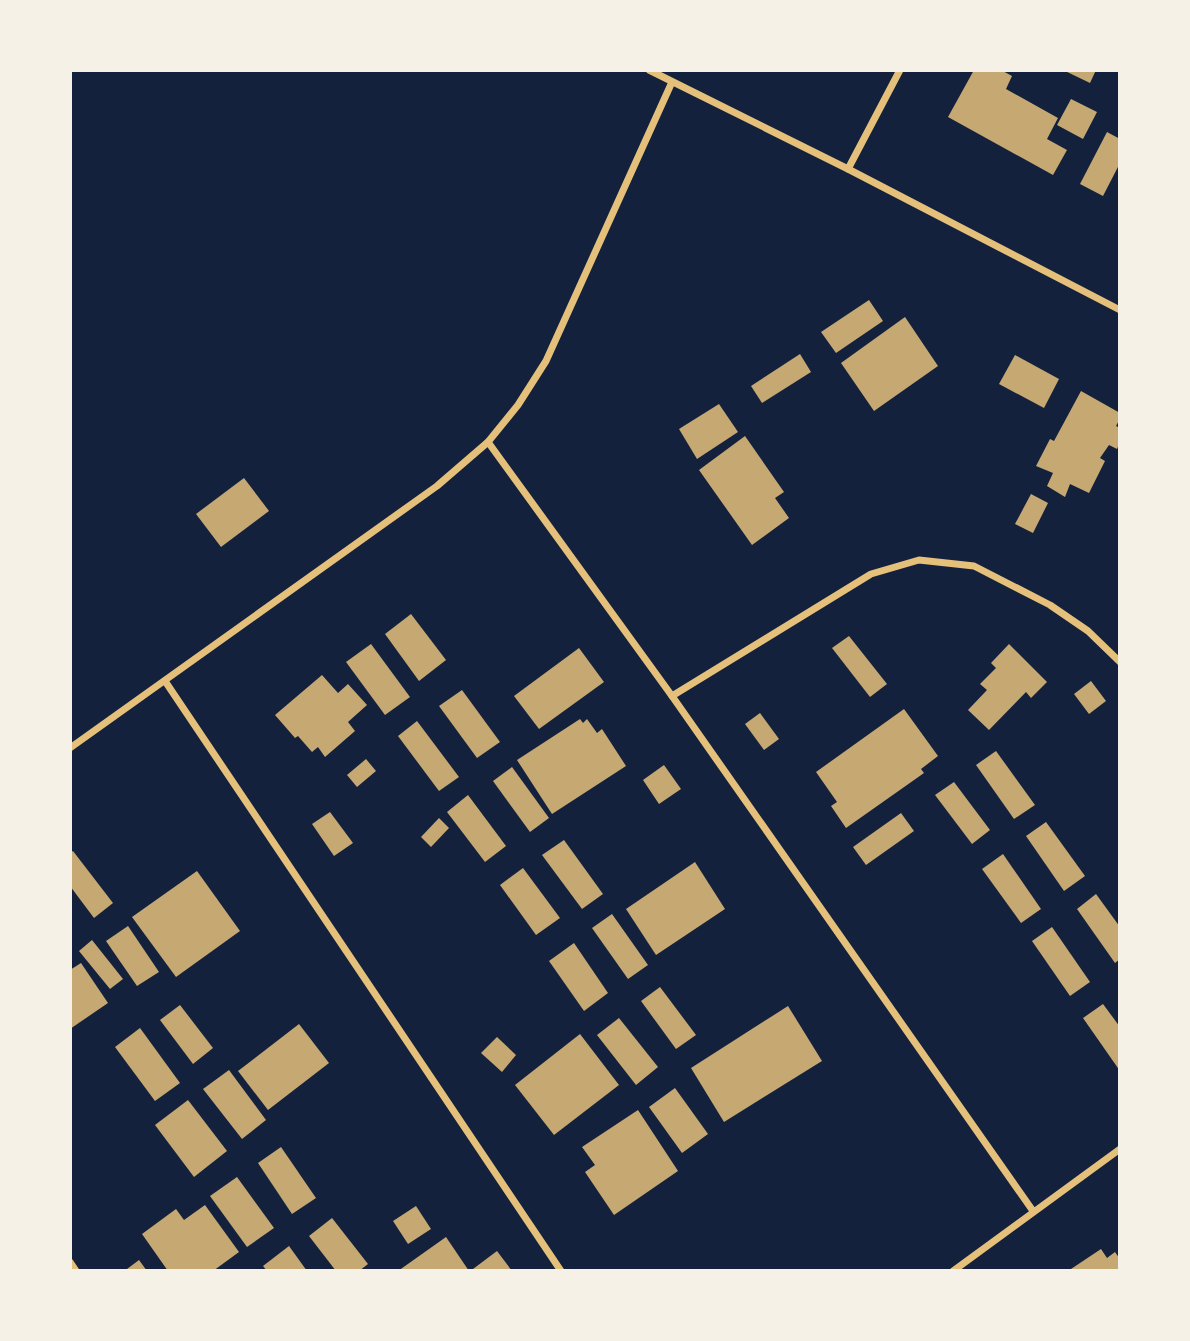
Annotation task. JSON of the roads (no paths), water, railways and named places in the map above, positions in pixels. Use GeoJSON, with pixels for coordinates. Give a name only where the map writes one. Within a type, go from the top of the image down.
{"type":"FeatureCollection","features":[{"type":"Feature","properties":{"kind":"street"},"geometry":{"type":"LineString","coordinates":[[649,70],[848,169],[1120,310]]}},
{"type":"Feature","properties":{"kind":"street"},"geometry":{"type":"LineString","coordinates":[[848,169],[900,70]]}},
{"type":"Feature","properties":{"kind":"street"},"geometry":{"type":"LineString","coordinates":[[70,748],[437,486],[488,442],[546,361],[672,82]]}},
{"type":"Feature","properties":{"kind":"street"},"geometry":{"type":"LineString","coordinates":[[488,442],[672,696],[1033,1211]]}},
{"type":"Feature","properties":{"kind":"street"},"geometry":{"type":"LineString","coordinates":[[672,696],[871,574],[919,560],[974,566],[1050,605],[1087,631],[1120,662]]}},
{"type":"Feature","properties":{"kind":"street"},"geometry":{"type":"LineString","coordinates":[[165,681],[561,1271]]}},
{"type":"Feature","properties":{"kind":"street"},"geometry":{"type":"LineString","coordinates":[[953,1271],[1120,1149]]}},
{"type":"Feature","properties":{"kind":"street"},"geometry":{"type":"LineString","coordinates":[[70,1262],[76,1271]]}}]}
